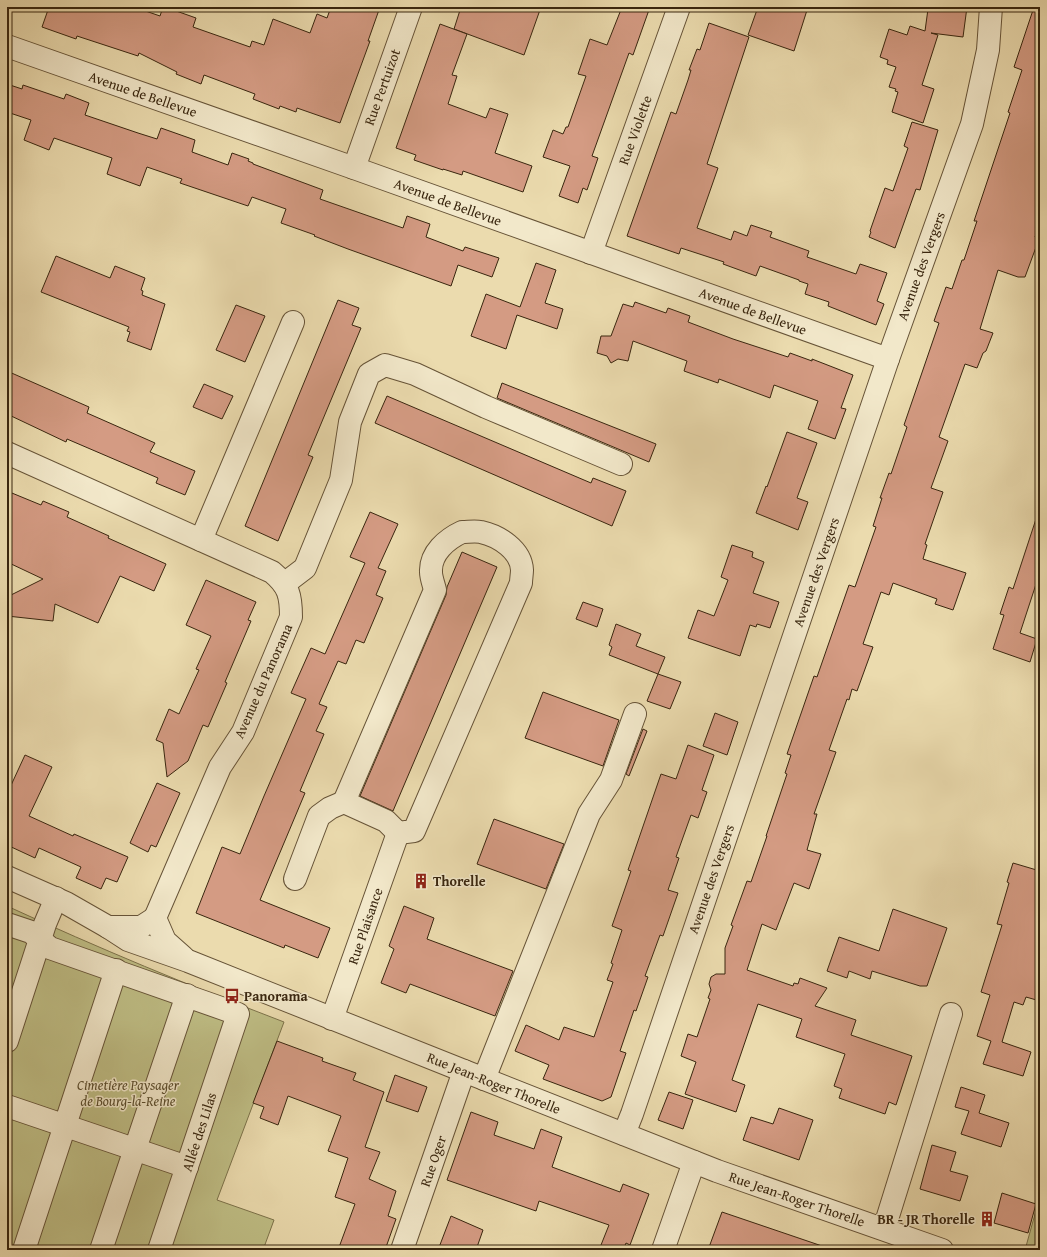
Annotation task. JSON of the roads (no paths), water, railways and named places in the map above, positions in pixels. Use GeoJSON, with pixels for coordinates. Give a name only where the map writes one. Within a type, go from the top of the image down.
{"type":"FeatureCollection","features":[{"type":"Feature","properties":{"kind":"street","name":"Rue Pertuizot"},"geometry":{"type":"LineString","coordinates":[[354,168],[411,7]]}},
{"type":"Feature","properties":{"kind":"street","name":"Rue Violette"},"geometry":{"type":"LineString","coordinates":[[591,253],[679,7]]}},
{"type":"Feature","properties":{"kind":"street","name":"Avenue des Vergers"},"geometry":{"type":"LineString","coordinates":[[624,1134],[888,359],[972,124],[988,50],[991,7]]}},
{"type":"Feature","properties":{"kind":"street","name":"Avenue de Bellevue"},"geometry":{"type":"LineString","coordinates":[[7,46],[354,168],[888,359]]}},
{"type":"Feature","properties":{"kind":"street"},"geometry":{"type":"LineString","coordinates":[[201,540],[293,322]]}},
{"type":"Feature","properties":{"kind":"street"},"geometry":{"type":"LineString","coordinates":[[284,584],[305,568],[341,480],[350,422],[369,374],[385,365],[415,374],[486,407],[621,464]]}},
{"type":"Feature","properties":{"kind":"street","name":"Avenue du Panorama"},"geometry":{"type":"LineString","coordinates":[[7,453],[272,572],[284,584],[289,592],[291,601],[291,617],[243,732],[220,767],[154,918]]}},
{"type":"Feature","properties":{"kind":"street"},"geometry":{"type":"LineString","coordinates":[[295,879],[319,816],[330,808],[344,802],[435,590],[431,571],[434,557],[442,545],[451,537],[462,532],[480,532],[497,537],[509,546],[518,557],[522,569],[521,583],[414,831],[398,833],[386,821],[344,802]]}},
{"type":"Feature","properties":{"kind":"street"},"geometry":{"type":"LineString","coordinates":[[484,1079],[589,814],[611,780],[635,714]]}},
{"type":"Feature","properties":{"kind":"street","name":"Rue Plaisance"},"geometry":{"type":"LineString","coordinates":[[332,1019],[398,833]]}},
{"type":"Feature","properties":{"kind":"street","name":"Rue Jean-Roger Thorelle"},"geometry":{"type":"LineString","coordinates":[[7,877],[66,903],[128,940],[188,961],[694,1162],[942,1250]]}},
{"type":"Feature","properties":{"kind":"street"},"geometry":{"type":"LineString","coordinates":[[7,1042],[43,932],[56,898]]}},
{"type":"Feature","properties":{"kind":"street"},"geometry":{"type":"LineString","coordinates":[[154,918],[165,941],[188,961]]}},
{"type":"Feature","properties":{"kind":"street","name":"Rue Jean-Roger Thorelle"},"geometry":{"type":"LineString","coordinates":[[108,927],[141,927],[154,918]]}},
{"type":"Feature","properties":{"kind":"street"},"geometry":{"type":"LineString","coordinates":[[7,924],[31,932],[43,932]]}},
{"type":"Feature","properties":{"kind":"street"},"geometry":{"type":"LineString","coordinates":[[43,932],[50,948],[187,995],[101,1250]]}},
{"type":"Feature","properties":{"kind":"street"},"geometry":{"type":"LineString","coordinates":[[24,1250],[116,970]]}},
{"type":"Feature","properties":{"kind":"street","name":"Allée des Lilas"},"geometry":{"type":"LineString","coordinates":[[159,1250],[238,1014],[187,995]]}},
{"type":"Feature","properties":{"kind":"street","name":"Rue Jean-Roger Thorelle"},"geometry":{"type":"LineString","coordinates":[[884,1229],[951,1014]]}},
{"type":"Feature","properties":{"kind":"street","name":"Rue Oger"},"geometry":{"type":"LineString","coordinates":[[402,1250],[464,1071]]}},
{"type":"Feature","properties":{"kind":"street"},"geometry":{"type":"LineString","coordinates":[[7,1106],[187,1168]]}},
{"type":"Feature","properties":{"kind":"street"},"geometry":{"type":"LineString","coordinates":[[663,1250],[694,1162]]}},
{"type":"Feature","properties":{"kind":"place","name":"Thorelle"},"geometry":{"type":"Point","coordinates":[421,881]}},
{"type":"Feature","properties":{"kind":"place","name":"Panorama"},"geometry":{"type":"Point","coordinates":[232,996]}},
{"type":"Feature","properties":{"kind":"place","name":"BR - JR Thorelle"},"geometry":{"type":"Point","coordinates":[987,1219]}},
{"type":"Feature","properties":{"kind":"park label","name":"Cimetière Paysager de Bourg-la-Reine"},"geometry":{"type":"Point","coordinates":[128,1094]}}]}
